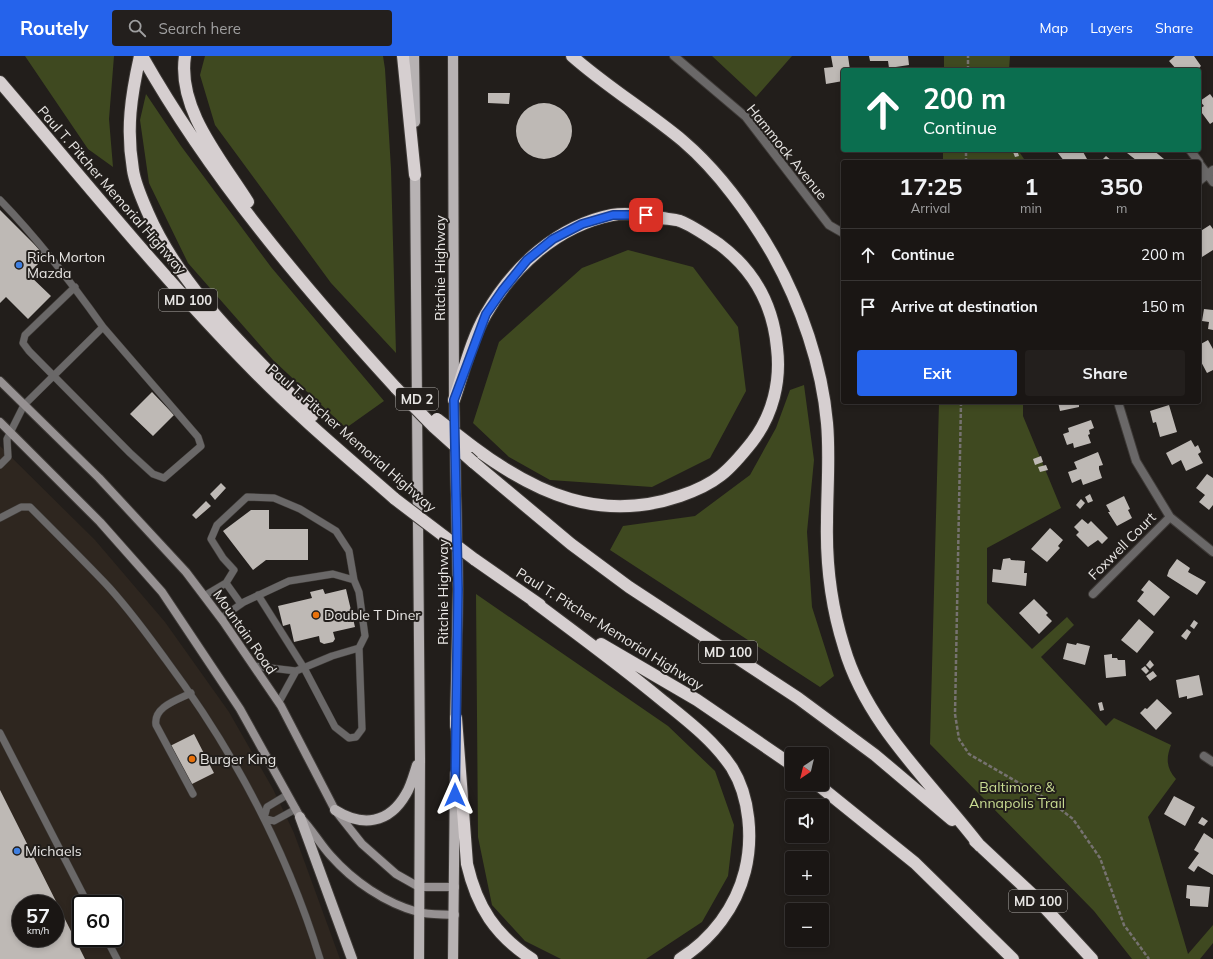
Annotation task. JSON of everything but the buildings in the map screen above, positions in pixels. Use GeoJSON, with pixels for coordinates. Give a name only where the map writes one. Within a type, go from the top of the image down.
{"type":"FeatureCollection","features":[{"type":"Feature","properties":{"kind":"highway"},"geometry":{"type":"LineString","coordinates":[[141,56],[129,110],[129,138],[133,171],[142,200],[159,238],[180,272],[204,302],[313,418],[396,499]]}},
{"type":"Feature","properties":{"kind":"highway","name":"MD 100"},"geometry":{"type":"LineString","coordinates":[[141,56],[217,174],[289,267],[396,388],[434,426],[473,462],[571,544],[629,587],[798,698],[875,755],[950,817],[1034,896],[1092,959]]}},
{"type":"Feature","properties":{"kind":"highway"},"geometry":{"type":"LineString","coordinates":[[185,56],[184,86],[193,111],[206,137],[289,267]]}},
{"type":"Feature","properties":{"kind":"highway"},"geometry":{"type":"LineString","coordinates":[[403,56],[415,175]]}},
{"type":"Feature","properties":{"kind":"highway"},"geometry":{"type":"LineString","coordinates":[[572,56],[685,143],[713,172],[746,212],[773,256],[794,300],[808,338],[820,382],[827,422],[829,466],[827,523],[828,562],[832,604],[844,649],[860,688],[880,722],[902,754],[954,812],[980,846]]}},
{"type":"Feature","properties":{"kind":"highway","name":"Paul T. Pitcher Memorial Highway"},"geometry":{"type":"LineString","coordinates":[[0,82],[190,303],[254,372],[308,423],[396,499],[474,559],[533,601],[697,700],[785,760]]}},
{"type":"Feature","properties":{"kind":"highway"},"geometry":{"type":"LineString","coordinates":[[396,388],[503,469],[538,488],[570,500],[604,505],[633,506],[668,500],[694,492],[721,477],[756,437],[768,416],[775,393],[779,366],[776,333],[768,305],[754,278],[736,257],[708,236],[680,221],[646,215],[613,215],[582,224],[553,239],[527,260],[486,314],[454,400]]}},
{"type":"Feature","properties":{"kind":"highway"},"geometry":{"type":"LineString","coordinates":[[533,601],[636,678],[697,728],[719,750],[733,770],[742,792],[748,817],[750,840],[747,864],[741,886],[729,911],[711,934],[691,952],[680,959]]}},
{"type":"Feature","properties":{"kind":"highway"},"geometry":{"type":"LineString","coordinates":[[456,718],[467,864],[473,888],[485,912],[502,935],[532,959]]}},
{"type":"Feature","properties":{"kind":"highway"},"geometry":{"type":"LineString","coordinates":[[826,791],[915,863],[1013,959]]}},
{"type":"Feature","properties":{"kind":"main road","name":"Ritchie Highway"},"geometry":{"type":"LineString","coordinates":[[414,56],[420,758],[419,959]]}},
{"type":"Feature","properties":{"kind":"main road","name":"Ritchie Highway"},"geometry":{"type":"LineString","coordinates":[[453,56],[454,400],[458,589],[455,915],[453,959]]}},
{"type":"Feature","properties":{"kind":"main road","name":"Mountain Road"},"geometry":{"type":"LineString","coordinates":[[0,381],[99,478],[186,572],[221,618],[278,702],[335,810],[345,824],[373,855],[396,874],[419,887],[455,888]]}},
{"type":"Feature","properties":{"kind":"main road"},"geometry":{"type":"LineString","coordinates":[[0,422],[6,437],[100,522],[162,592],[240,709],[298,813],[352,959]]}},
{"type":"Feature","properties":{"kind":"main road"},"geometry":{"type":"LineString","coordinates":[[335,810],[347,818],[359,820],[373,821],[389,814],[406,794],[420,758]]}},
{"type":"Feature","properties":{"kind":"main road"},"geometry":{"type":"LineString","coordinates":[[298,813],[314,832],[330,856],[353,876],[387,899],[419,912],[455,915]]}},
{"type":"Feature","properties":{"kind":"street","name":"Hammock Avenue"},"geometry":{"type":"LineString","coordinates":[[674,56],[746,117],[828,225],[841,232]]}},
{"type":"Feature","properties":{"kind":"street"},"geometry":{"type":"LineString","coordinates":[[1201,164],[1210,172],[1213,182]]}},
{"type":"Feature","properties":{"kind":"street"},"geometry":{"type":"LineString","coordinates":[[1201,179],[1210,172]]}},
{"type":"Feature","properties":{"kind":"street"},"geometry":{"type":"LineString","coordinates":[[1119,404],[1136,461],[1170,517],[1213,552]]}},
{"type":"Feature","properties":{"kind":"street","name":"Foxwell Court"},"geometry":{"type":"LineString","coordinates":[[1093,594],[1170,517]]}},
{"type":"Feature","properties":{"kind":"street"},"geometry":{"type":"LineString","coordinates":[[1204,756],[1213,762]]}},
{"type":"Feature","properties":{"kind":"lane"},"geometry":{"type":"LineString","coordinates":[[0,200],[31,232],[75,287],[103,326],[198,437],[201,446],[164,478],[153,474],[29,351],[23,343],[25,335],[75,287]]}},
{"type":"Feature","properties":{"kind":"lane"},"geometry":{"type":"LineString","coordinates":[[0,465],[8,457],[6,437],[24,404],[103,326]]}},
{"type":"Feature","properties":{"kind":"lane"},"geometry":{"type":"LineString","coordinates":[[204,596],[226,583],[234,570],[223,558],[211,539],[217,525],[247,497],[274,498],[300,510],[336,531],[349,551],[354,580],[359,592],[365,636],[359,648],[362,729],[356,737],[349,738],[335,727],[304,668],[258,595]]}},
{"type":"Feature","properties":{"kind":"lane"},"geometry":{"type":"LineString","coordinates":[[0,518],[21,507],[30,507],[105,583],[156,645],[191,693],[205,713],[264,818],[300,899],[320,959]]}},
{"type":"Feature","properties":{"kind":"lane"},"geometry":{"type":"LineString","coordinates":[[221,618],[240,604],[289,581],[333,574],[354,580]]}},
{"type":"Feature","properties":{"kind":"lane"},"geometry":{"type":"LineString","coordinates":[[226,583],[240,604]]}},
{"type":"Feature","properties":{"kind":"lane"},"geometry":{"type":"LineString","coordinates":[[254,666],[296,671],[359,648]]}},
{"type":"Feature","properties":{"kind":"lane"},"geometry":{"type":"LineString","coordinates":[[278,702],[296,671]]}},
{"type":"Feature","properties":{"kind":"lane"},"geometry":{"type":"LineString","coordinates":[[191,693],[160,710],[155,720],[156,725],[193,794]]}},
{"type":"Feature","properties":{"kind":"lane"},"geometry":{"type":"LineString","coordinates":[[0,733],[83,895]]}},
{"type":"Feature","properties":{"kind":"lane"},"geometry":{"type":"LineString","coordinates":[[264,818],[267,807],[288,794]]}},
{"type":"Feature","properties":{"kind":"lane"},"geometry":{"type":"LineString","coordinates":[[264,818],[274,821],[298,813]]}},
{"type":"Feature","properties":{"kind":"lane"},"geometry":{"type":"LineString","coordinates":[[111,947],[117,959]]}},
{"type":"Feature","properties":{"kind":"path"},"geometry":{"type":"LineString","coordinates":[[968,56],[968,68]]}},
{"type":"Feature","properties":{"kind":"path"},"geometry":{"type":"LineString","coordinates":[[961,404],[955,714],[959,739],[969,754],[1050,801],[1073,818],[1100,858],[1124,925],[1149,959]]}},
{"type":"Feature","properties":{"kind":"shaded area"},"geometry":{"type":"Polygon","coordinates":[[[0,446],[95,540],[165,622],[229,712],[273,789],[294,833],[340,959],[0,959],[0,446]]]}},
{"type":"Feature","properties":{"kind":"green space"},"geometry":{"type":"Polygon","coordinates":[[[25,56],[114,56],[109,119],[113,167],[88,149],[25,56]]]}},
{"type":"Feature","properties":{"kind":"green space"},"geometry":{"type":"Polygon","coordinates":[[[205,56],[383,56],[391,169],[396,353],[331,283],[215,125],[200,75],[205,56]]]}},
{"type":"Feature","properties":{"kind":"green space"},"geometry":{"type":"Polygon","coordinates":[[[712,56],[792,56],[756,97],[712,56]]]}},
{"type":"Feature","properties":{"kind":"green space"},"geometry":{"type":"Polygon","coordinates":[[[944,56],[1010,56],[1009,68],[944,68],[944,56]]]}},
{"type":"Feature","properties":{"kind":"green space"},"geometry":{"type":"Polygon","coordinates":[[[146,94],[181,146],[271,267],[384,401],[346,428],[273,360],[188,263],[149,183],[140,120],[146,94]]]}},
{"type":"Feature","properties":{"kind":"green space"},"geometry":{"type":"Polygon","coordinates":[[[943,152],[1019,152],[1025,160],[943,160],[943,152]]]}},
{"type":"Feature","properties":{"kind":"green space"},"geometry":{"type":"Polygon","coordinates":[[[628,250],[693,267],[738,327],[746,391],[710,458],[652,487],[550,480],[509,457],[473,423],[499,342],[582,268],[628,250]]]}},
{"type":"Feature","properties":{"kind":"green space"},"geometry":{"type":"Polygon","coordinates":[[[804,385],[814,460],[807,532],[812,607],[834,676],[820,687],[610,550],[623,526],[695,516],[750,475],[776,428],[790,390],[804,385]]]}},
{"type":"Feature","properties":{"kind":"green space","name":"Baltimore & Annapolis Trail"},"geometry":{"type":"Polygon","coordinates":[[[939,404],[1023,404],[1023,416],[1061,508],[987,548],[987,603],[1032,649],[1067,617],[1074,625],[1041,657],[1106,726],[1114,718],[1171,745],[1168,754],[1168,763],[1170,771],[1176,779],[1148,817],[1188,954],[1213,925],[1213,943],[1200,959],[1132,959],[1094,911],[930,744],[939,404]]]}},
{"type":"Feature","properties":{"kind":"green space"},"geometry":{"type":"Polygon","coordinates":[[[476,594],[668,726],[715,771],[734,825],[728,876],[702,922],[646,959],[561,959],[525,941],[492,905],[478,837],[476,594]]]}},
{"type":"Feature","properties":{"kind":"place","name":"Rich Morton Mazda"},"geometry":{"type":"Point","coordinates":[19,265]}},
{"type":"Feature","properties":{"kind":"place","name":"Double T Diner"},"geometry":{"type":"Point","coordinates":[316,615]}},
{"type":"Feature","properties":{"kind":"place","name":"Burger King"},"geometry":{"type":"Point","coordinates":[192,759]}},
{"type":"Feature","properties":{"kind":"place","name":"Michaels"},"geometry":{"type":"Point","coordinates":[17,851]}},
{"type":"Feature","properties":{"kind":"route"},"geometry":{"type":"LineString","coordinates":[[455,795],[458,589],[454,400],[486,314],[527,260],[553,239],[582,224],[613,215],[646,215]]}}]}
